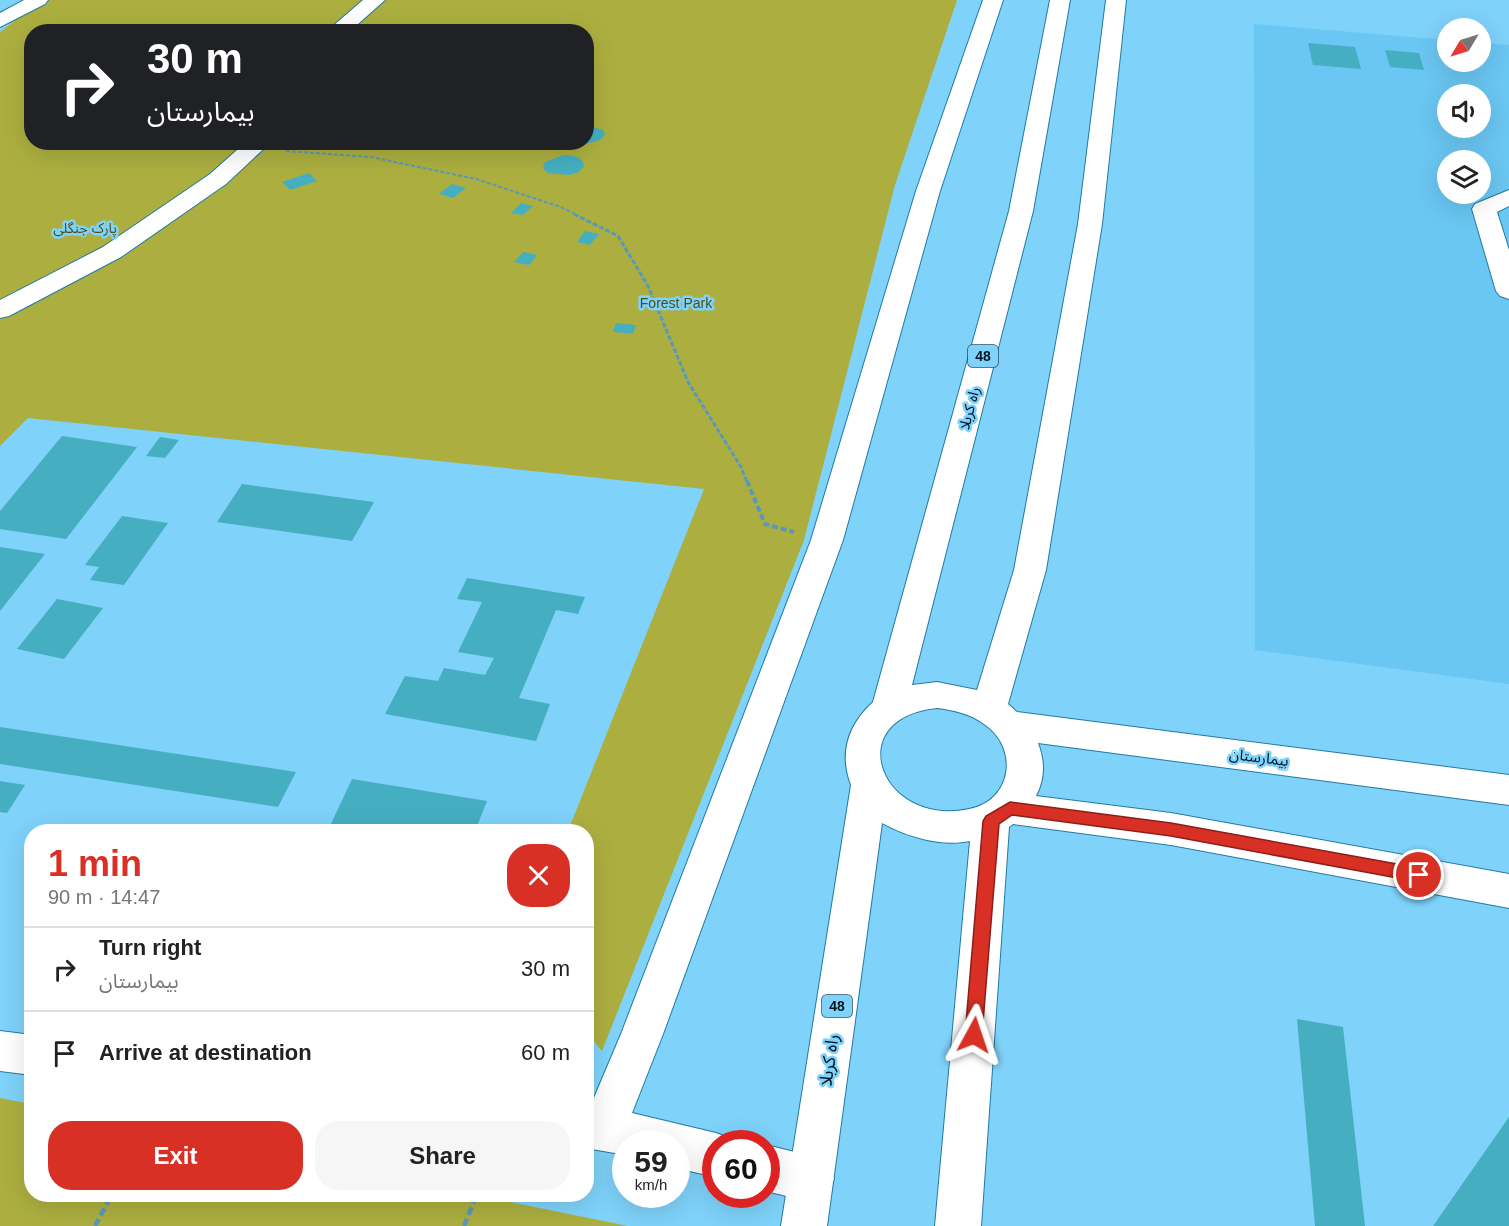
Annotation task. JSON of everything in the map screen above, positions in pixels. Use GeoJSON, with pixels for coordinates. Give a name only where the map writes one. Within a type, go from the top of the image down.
{"type":"FeatureCollection","features":[{"type":"Feature","properties":{"kind":"main road"},"geometry":{"type":"LineString","coordinates":[[0,21],[38,0]]}},
{"type":"Feature","properties":{"kind":"main road"},"geometry":{"type":"LineString","coordinates":[[346,24],[375,0]]}},
{"type":"Feature","properties":{"kind":"main road"},"geometry":{"type":"LineString","coordinates":[[612,1131],[595,1127],[642,1034],[827,540],[928,191],[993,0]]}},
{"type":"Feature","properties":{"kind":"main road","name":"راه کربلا"},"geometry":{"type":"LineString","coordinates":[[889,708],[1021,211],[1060,0]]}},
{"type":"Feature","properties":{"kind":"main road"},"geometry":{"type":"LineString","coordinates":[[958,1226],[1001,814],[1024,788],[1028,766],[1023,744],[999,717],[1030,570],[1090,224],[1116,0]]}},
{"type":"Feature","properties":{"kind":"main road"},"geometry":{"type":"LineString","coordinates":[[0,310],[112,252],[218,179],[252,150]]}},
{"type":"Feature","properties":{"kind":"main road"},"geometry":{"type":"LineString","coordinates":[[1509,197],[1484,209],[1509,291]]}},
{"type":"Feature","properties":{"kind":"main road","name":"48"},"geometry":{"type":"LineString","coordinates":[[999,717],[964,699],[937,695],[912,698],[889,708],[872,723],[862,742],[861,764],[869,786],[886,806],[909,820],[937,828],[966,828],[1001,814]]}},
{"type":"Feature","properties":{"kind":"main road","name":"بیمارستان"},"geometry":{"type":"LineString","coordinates":[[999,717],[1509,790]]}},
{"type":"Feature","properties":{"kind":"main road","name":"راه کربلا"},"geometry":{"type":"LineString","coordinates":[[804,1226],[869,786]]}},
{"type":"Feature","properties":{"kind":"main road"},"geometry":{"type":"LineString","coordinates":[[1001,814],[1171,829],[1509,891]]}},
{"type":"Feature","properties":{"kind":"main road"},"geometry":{"type":"LineString","coordinates":[[0,1052],[24,1054]]}},
{"type":"Feature","properties":{"kind":"main road"},"geometry":{"type":"LineString","coordinates":[[780,1171],[811,1179]]}},
{"type":"Feature","properties":{"kind":"path"},"geometry":{"type":"LineString","coordinates":[[285,150],[371,157],[476,179],[561,207],[618,236],[648,286],[688,382],[741,466],[765,524],[827,540]]}},
{"type":"Feature","properties":{"kind":"path"},"geometry":{"type":"LineString","coordinates":[[95,1226],[108,1202]]}},
{"type":"Feature","properties":{"kind":"path"},"geometry":{"type":"LineString","coordinates":[[464,1226],[474,1202]]}},
{"type":"Feature","properties":{"kind":"shaded area"},"geometry":{"type":"Polygon","coordinates":[[[1254,24],[1437,39],[1437,72],[1491,72],[1491,44],[1509,45],[1509,684],[1255,650],[1254,24]]]}},
{"type":"Feature","properties":{"kind":"green space","name":"Forest Park"},"geometry":{"type":"Polygon","coordinates":[[[41,0],[957,0],[895,185],[804,540],[602,1051],[594,1041],[594,824],[571,824],[704,489],[28,418],[0,446],[0,32],[41,0]]]}},
{"type":"Feature","properties":{"kind":"green space"},"geometry":{"type":"Polygon","coordinates":[[[0,1098],[24,1103],[24,1202],[511,1202],[628,1226],[0,1226],[0,1098]]]}},
{"type":"Feature","properties":{"kind":"building"},"geometry":{"type":"Polygon","coordinates":[[[1308,43],[1355,47],[1361,69],[1313,65],[1308,43]]]}},
{"type":"Feature","properties":{"kind":"building"},"geometry":{"type":"Polygon","coordinates":[[[1385,50],[1419,53],[1424,70],[1390,67],[1385,50]]]}},
{"type":"Feature","properties":{"kind":"building"},"geometry":{"type":"Polygon","coordinates":[[[594,127],[603,130],[605,135],[594,142],[594,127]]]}},
{"type":"Feature","properties":{"kind":"building"},"geometry":{"type":"Polygon","coordinates":[[[564,155],[575,156],[582,160],[584,166],[579,172],[569,175],[548,173],[543,168],[545,162],[564,155]]]}},
{"type":"Feature","properties":{"kind":"building"},"geometry":{"type":"Polygon","coordinates":[[[309,173],[317,181],[290,190],[282,182],[309,173]]]}},
{"type":"Feature","properties":{"kind":"building"},"geometry":{"type":"Polygon","coordinates":[[[452,184],[466,188],[453,198],[439,194],[452,184]]]}},
{"type":"Feature","properties":{"kind":"building"},"geometry":{"type":"Polygon","coordinates":[[[521,203],[533,206],[523,215],[511,213],[521,203]]]}},
{"type":"Feature","properties":{"kind":"building"},"geometry":{"type":"Polygon","coordinates":[[[585,231],[599,234],[590,245],[577,242],[585,231]]]}},
{"type":"Feature","properties":{"kind":"building"},"geometry":{"type":"Polygon","coordinates":[[[523,252],[537,255],[529,265],[514,262],[523,252]]]}},
{"type":"Feature","properties":{"kind":"building"},"geometry":{"type":"Polygon","coordinates":[[[616,323],[636,325],[633,334],[613,332],[616,323]]]}},
{"type":"Feature","properties":{"kind":"building"},"geometry":{"type":"Polygon","coordinates":[[[62,436],[137,447],[66,539],[0,529],[0,511],[62,436]]]}},
{"type":"Feature","properties":{"kind":"building"},"geometry":{"type":"Polygon","coordinates":[[[160,437],[179,440],[165,458],[146,456],[160,437]]]}},
{"type":"Feature","properties":{"kind":"building"},"geometry":{"type":"Polygon","coordinates":[[[242,484],[374,502],[352,541],[217,522],[242,484]]]}},
{"type":"Feature","properties":{"kind":"building"},"geometry":{"type":"Polygon","coordinates":[[[122,516],[168,523],[124,585],[90,580],[99,567],[85,565],[122,516]]]}},
{"type":"Feature","properties":{"kind":"building"},"geometry":{"type":"Polygon","coordinates":[[[0,547],[45,554],[0,611],[0,547]]]}},
{"type":"Feature","properties":{"kind":"building"},"geometry":{"type":"Polygon","coordinates":[[[467,578],[585,597],[578,614],[556,610],[519,698],[550,704],[536,741],[385,714],[405,676],[438,681],[444,668],[485,675],[494,658],[458,652],[482,602],[457,599],[467,578]]]}},
{"type":"Feature","properties":{"kind":"building"},"geometry":{"type":"Polygon","coordinates":[[[57,599],[103,608],[64,659],[17,649],[57,599]]]}},
{"type":"Feature","properties":{"kind":"building"},"geometry":{"type":"Polygon","coordinates":[[[0,727],[296,772],[278,807],[0,764],[0,727]]]}},
{"type":"Feature","properties":{"kind":"building"},"geometry":{"type":"Polygon","coordinates":[[[352,779],[487,801],[478,824],[331,824],[352,779]]]}},
{"type":"Feature","properties":{"kind":"building"},"geometry":{"type":"Polygon","coordinates":[[[0,781],[25,785],[7,813],[0,812],[0,781]]]}},
{"type":"Feature","properties":{"kind":"building"},"geometry":{"type":"Polygon","coordinates":[[[1297,1019],[1343,1027],[1365,1226],[1315,1226],[1297,1019]]]}},
{"type":"Feature","properties":{"kind":"building"},"geometry":{"type":"Polygon","coordinates":[[[1509,1117],[1509,1226],[1433,1226],[1509,1117]]]}},
{"type":"Feature","properties":{"kind":"route"},"geometry":{"type":"LineString","coordinates":[[974,1035],[991,821],[1010,808],[1171,829],[1419,875]]}},
{"type":"Feature","properties":{"kind":"park label","name":"پارک جنگلی"},"geometry":{"type":"Point","coordinates":[85,228]}}]}
